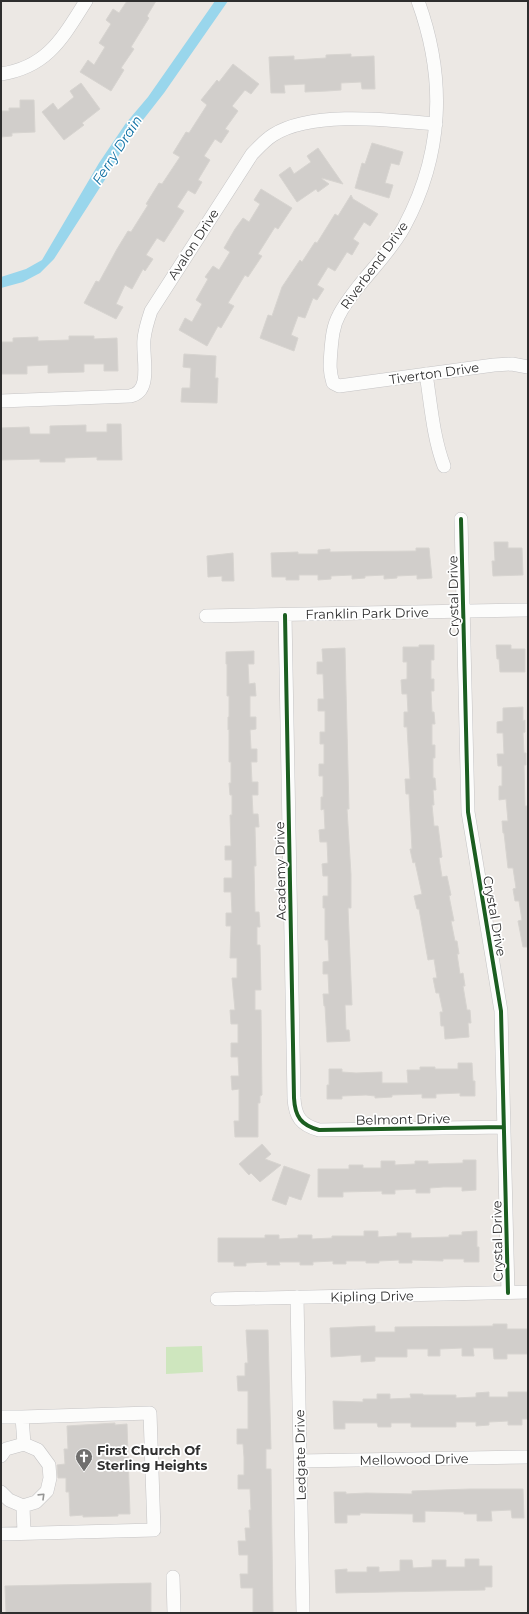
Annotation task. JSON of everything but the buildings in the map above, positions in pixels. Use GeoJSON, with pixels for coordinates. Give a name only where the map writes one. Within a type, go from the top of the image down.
{"type":"FeatureCollection","features":[{"type":"Feature","properties":{"kind":"street"},"geometry":{"type":"LineString","coordinates":[[1,74],[16,71],[41,60],[51,51],[62,37],[86,1]]}},
{"type":"Feature","properties":{"kind":"street","name":"Riverbend Drive"},"geometry":{"type":"LineString","coordinates":[[339,386],[333,383],[329,370],[334,326],[343,307],[392,244],[410,215],[428,170],[432,154],[436,124],[437,90],[435,66],[418,1]]}},
{"type":"Feature","properties":{"kind":"street","name":"Avalon Drive"},"geometry":{"type":"LineString","coordinates":[[1,401],[138,395],[142,390],[145,381],[144,339],[151,311],[252,154],[264,141],[273,135],[293,125],[317,121],[380,119],[436,124]]}},
{"type":"Feature","properties":{"kind":"street","name":"Tiverton Drive"},"geometry":{"type":"LineString","coordinates":[[339,386],[503,364],[528,367]]}},
{"type":"Feature","properties":{"kind":"street"},"geometry":{"type":"LineString","coordinates":[[426,374],[439,455],[444,466]]}},
{"type":"Feature","properties":{"kind":"street","name":"Crystal Drive"},"geometry":{"type":"LineString","coordinates":[[461,519],[468,812],[501,1011],[508,1293]]}},
{"type":"Feature","properties":{"kind":"street","name":"Franklin Park Drive"},"geometry":{"type":"LineString","coordinates":[[206,616],[528,610]]}},
{"type":"Feature","properties":{"kind":"street","name":"Academy Drive"},"geometry":{"type":"LineString","coordinates":[[285,615],[294,1098],[296,1115],[303,1123]]}},
{"type":"Feature","properties":{"kind":"street","name":"Belmont Drive"},"geometry":{"type":"LineString","coordinates":[[303,1123],[309,1127],[319,1130],[504,1127]]}},
{"type":"Feature","properties":{"kind":"street","name":"Kipling Drive"},"geometry":{"type":"LineString","coordinates":[[216,1299],[528,1292]]}},
{"type":"Feature","properties":{"kind":"street","name":"Ledgate Drive"},"geometry":{"type":"LineString","coordinates":[[298,1297],[303,1613]]}},
{"type":"Feature","properties":{"kind":"street"},"geometry":{"type":"LineString","coordinates":[[1,1417],[150,1413],[154,1530],[1,1534]]}},
{"type":"Feature","properties":{"kind":"street"},"geometry":{"type":"LineString","coordinates":[[22,1417],[24,1444]]}},
{"type":"Feature","properties":{"kind":"street"},"geometry":{"type":"LineString","coordinates":[[1,1456],[6,1448],[24,1444],[38,1450],[50,1465],[50,1478],[47,1491],[36,1502],[23,1506],[8,1500],[1,1492]]}},
{"type":"Feature","properties":{"kind":"street","name":"Mellowood Drive"},"geometry":{"type":"LineString","coordinates":[[300,1461],[528,1457]]}},
{"type":"Feature","properties":{"kind":"street"},"geometry":{"type":"LineString","coordinates":[[23,1506],[24,1533]]}},
{"type":"Feature","properties":{"kind":"street"},"geometry":{"type":"LineString","coordinates":[[173,1577],[174,1613]]}},
{"type":"Feature","properties":{"kind":"green space"},"geometry":{"type":"Polygon","coordinates":[[[202,1346],[203,1372],[166,1374],[166,1347],[202,1346]]]}},
{"type":"Feature","properties":{"kind":"water","name":"Ferry Drain"},"geometry":{"type":"Polygon","coordinates":[[[215,1],[228,1],[164,93],[128,139],[106,178],[54,259],[40,273],[23,282],[1,288],[1,277],[26,269],[42,260],[99,163],[126,123],[148,97],[215,1]]]}},
{"type":"Feature","properties":{"kind":"cycle path"},"geometry":{"type":"LineString","coordinates":[[461,519],[468,812],[501,1011],[508,1293]]}},
{"type":"Feature","properties":{"kind":"cycle path"},"geometry":{"type":"LineString","coordinates":[[285,615],[294,1098],[298,1115],[303,1123],[319,1130],[504,1127]]}},
{"type":"Feature","properties":{"kind":"place","name":"First Church Of Sterling Heights"},"geometry":{"type":"Point","coordinates":[84,1472]}}]}
